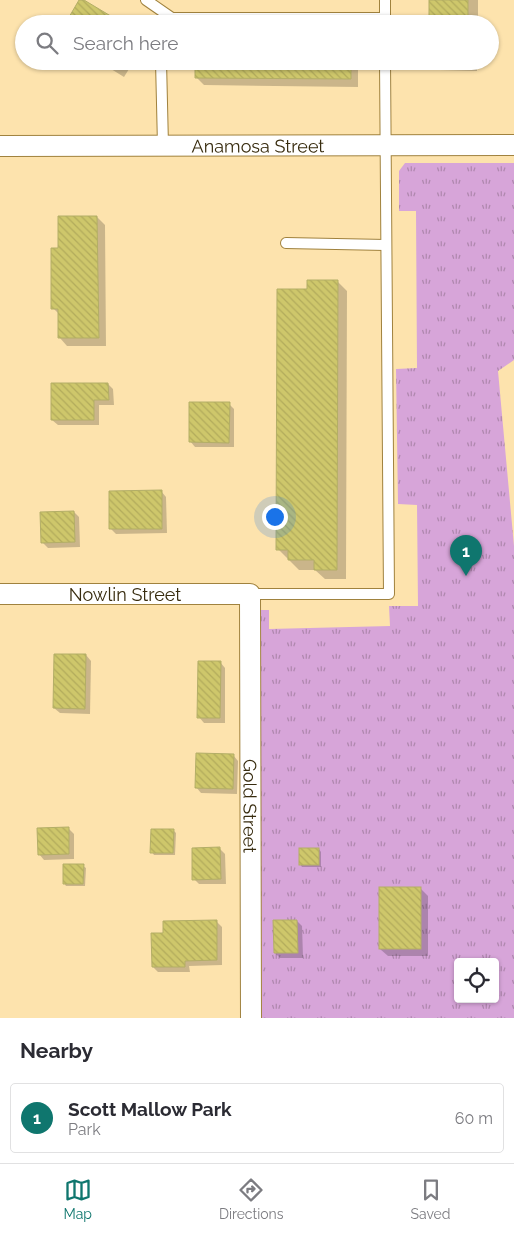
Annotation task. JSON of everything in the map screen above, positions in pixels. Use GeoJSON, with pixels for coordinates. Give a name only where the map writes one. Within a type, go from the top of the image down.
{"type":"FeatureCollection","features":[{"type":"Feature","properties":{"kind":"street","name":"Anamosa Street"},"geometry":{"type":"LineString","coordinates":[[0,146],[514,145]]}},
{"type":"Feature","properties":{"kind":"street","name":"Nowlin Street"},"geometry":{"type":"LineString","coordinates":[[0,594],[250,594]]}},
{"type":"Feature","properties":{"kind":"street","name":"Gold Street"},"geometry":{"type":"LineString","coordinates":[[250,594],[251,1018]]}},
{"type":"Feature","properties":{"kind":"lane"},"geometry":{"type":"LineString","coordinates":[[146,0],[163,15]]}},
{"type":"Feature","properties":{"kind":"lane"},"geometry":{"type":"LineString","coordinates":[[385,0],[385,15]]}},
{"type":"Feature","properties":{"kind":"lane"},"geometry":{"type":"LineString","coordinates":[[161,70],[163,146]]}},
{"type":"Feature","properties":{"kind":"lane"},"geometry":{"type":"LineString","coordinates":[[250,594],[389,594],[385,70]]}},
{"type":"Feature","properties":{"kind":"lane"},"geometry":{"type":"LineString","coordinates":[[286,244],[386,245]]}},
{"type":"Feature","properties":{"kind":"green space"},"geometry":{"type":"Polygon","coordinates":[[[405,163],[514,163],[514,360],[498,371],[514,546],[514,1018],[262,1018],[259,610],[269,610],[269,629],[390,626],[389,606],[418,606],[417,505],[398,504],[396,369],[417,368],[416,211],[399,211],[399,171],[405,163]]]}},
{"type":"Feature","properties":{"kind":"building"},"geometry":{"type":"Polygon","coordinates":[[[79,0],[84,0],[109,15],[70,15],[79,0]]]}},
{"type":"Feature","properties":{"kind":"building"},"geometry":{"type":"Polygon","coordinates":[[[429,0],[468,0],[468,15],[429,15],[429,0]]]}},
{"type":"Feature","properties":{"kind":"building"},"geometry":{"type":"Polygon","coordinates":[[[195,70],[351,70],[351,79],[195,78],[195,70]]]}},
{"type":"Feature","properties":{"kind":"building"},"geometry":{"type":"Polygon","coordinates":[[[58,216],[97,216],[99,338],[58,338],[58,309],[51,309],[51,248],[58,248],[58,216]]]}},
{"type":"Feature","properties":{"kind":"building"},"geometry":{"type":"Polygon","coordinates":[[[307,280],[338,280],[337,570],[314,570],[314,560],[288,560],[288,550],[276,550],[277,289],[307,289],[307,280]]]}},
{"type":"Feature","properties":{"kind":"building"},"geometry":{"type":"Polygon","coordinates":[[[51,383],[108,383],[109,400],[94,400],[94,420],[51,420],[51,383]]]}},
{"type":"Feature","properties":{"kind":"building"},"geometry":{"type":"Polygon","coordinates":[[[189,402],[230,402],[229,443],[189,442],[189,402]]]}},
{"type":"Feature","properties":{"kind":"building"},"geometry":{"type":"Polygon","coordinates":[[[162,490],[162,529],[109,529],[109,491],[162,490]]]}},
{"type":"Feature","properties":{"kind":"building"},"geometry":{"type":"Polygon","coordinates":[[[74,511],[75,542],[41,543],[40,512],[74,511]]]}},
{"type":"Feature","properties":{"kind":"building"},"geometry":{"type":"Polygon","coordinates":[[[54,654],[86,654],[85,709],[53,708],[54,654]]]}},
{"type":"Feature","properties":{"kind":"building"},"geometry":{"type":"Polygon","coordinates":[[[198,661],[221,661],[220,718],[197,718],[198,661]]]}},
{"type":"Feature","properties":{"kind":"building"},"geometry":{"type":"Polygon","coordinates":[[[196,753],[234,754],[233,789],[195,788],[196,753]]]}},
{"type":"Feature","properties":{"kind":"building"},"geometry":{"type":"Polygon","coordinates":[[[69,827],[69,854],[38,855],[37,828],[69,827]]]}},
{"type":"Feature","properties":{"kind":"building"},"geometry":{"type":"Polygon","coordinates":[[[151,829],[174,829],[173,853],[150,853],[151,829]]]}},
{"type":"Feature","properties":{"kind":"building"},"geometry":{"type":"Polygon","coordinates":[[[220,847],[221,879],[192,880],[192,848],[220,847]]]}},
{"type":"Feature","properties":{"kind":"building"},"geometry":{"type":"Polygon","coordinates":[[[299,848],[319,848],[319,865],[299,865],[299,848]]]}},
{"type":"Feature","properties":{"kind":"building"},"geometry":{"type":"Polygon","coordinates":[[[63,864],[84,864],[83,884],[63,884],[63,864]]]}},
{"type":"Feature","properties":{"kind":"building"},"geometry":{"type":"Polygon","coordinates":[[[379,887],[421,887],[421,949],[379,949],[379,887]]]}},
{"type":"Feature","properties":{"kind":"building"},"geometry":{"type":"Polygon","coordinates":[[[217,920],[217,960],[185,961],[185,967],[152,967],[151,933],[163,933],[163,921],[217,920]]]}},
{"type":"Feature","properties":{"kind":"building"},"geometry":{"type":"Polygon","coordinates":[[[273,920],[297,920],[298,953],[274,953],[273,920]]]}},
{"type":"Feature","properties":{"kind":"place","name":"Scott Mallow Park"},"geometry":{"type":"Point","coordinates":[466,576]}}]}
